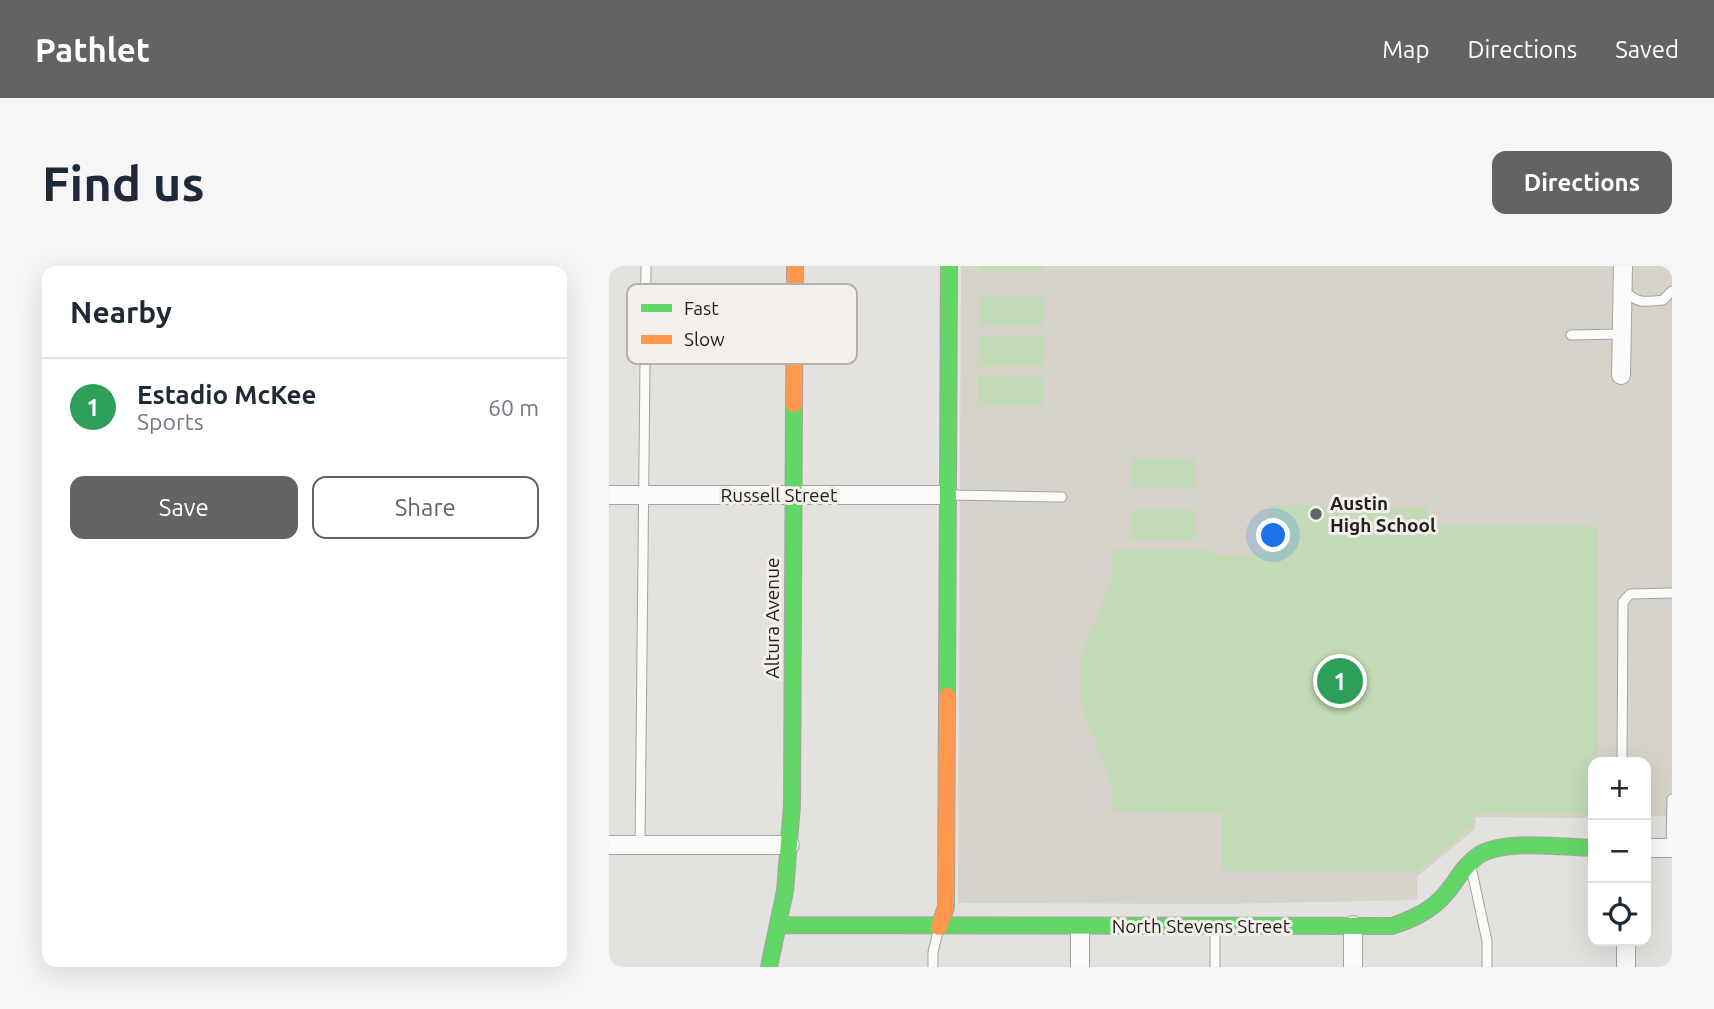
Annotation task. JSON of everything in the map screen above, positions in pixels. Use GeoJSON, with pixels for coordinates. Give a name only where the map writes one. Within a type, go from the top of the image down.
{"type":"FeatureCollection","features":[{"type":"Feature","properties":{"kind":"street","name":"Altura Avenue"},"geometry":{"type":"LineString","coordinates":[[795,266],[795,284]]}},
{"type":"Feature","properties":{"kind":"street"},"geometry":{"type":"LineString","coordinates":[[939,927],[946,907],[949,266]]}},
{"type":"Feature","properties":{"kind":"street"},"geometry":{"type":"LineString","coordinates":[[1621,375],[1623,266]]}},
{"type":"Feature","properties":{"kind":"street","name":"Altura Avenue"},"geometry":{"type":"LineString","coordinates":[[769,967],[779,925],[790,845],[793,752],[794,364]]}},
{"type":"Feature","properties":{"kind":"street","name":"Russell Street"},"geometry":{"type":"LineString","coordinates":[[609,495],[949,495]]}},
{"type":"Feature","properties":{"kind":"street"},"geometry":{"type":"LineString","coordinates":[[609,845],[790,845]]}},
{"type":"Feature","properties":{"kind":"street"},"geometry":{"type":"LineString","coordinates":[[1470,862],[1486,852],[1505,848],[1588,848]]}},
{"type":"Feature","properties":{"kind":"street"},"geometry":{"type":"LineString","coordinates":[[1651,848],[1672,848]]}},
{"type":"Feature","properties":{"kind":"street","name":"North Stevens Street"},"geometry":{"type":"LineString","coordinates":[[779,925],[1392,926],[1416,920],[1444,897],[1470,862]]}},
{"type":"Feature","properties":{"kind":"street"},"geometry":{"type":"LineString","coordinates":[[1353,925],[1353,967]]}},
{"type":"Feature","properties":{"kind":"street"},"geometry":{"type":"LineString","coordinates":[[1080,927],[1080,967]]}},
{"type":"Feature","properties":{"kind":"street"},"geometry":{"type":"LineString","coordinates":[[1626,946],[1626,967]]}},
{"type":"Feature","properties":{"kind":"lane"},"geometry":{"type":"LineString","coordinates":[[646,266],[646,284]]}},
{"type":"Feature","properties":{"kind":"lane"},"geometry":{"type":"LineString","coordinates":[[1623,289],[1633,299],[1646,302],[1663,300],[1672,291]]}},
{"type":"Feature","properties":{"kind":"lane"},"geometry":{"type":"LineString","coordinates":[[1571,335],[1621,334]]}},
{"type":"Feature","properties":{"kind":"lane"},"geometry":{"type":"LineString","coordinates":[[640,845],[645,364]]}},
{"type":"Feature","properties":{"kind":"lane"},"geometry":{"type":"LineString","coordinates":[[949,495],[1062,497]]}},
{"type":"Feature","properties":{"kind":"lane"},"geometry":{"type":"LineString","coordinates":[[1622,757],[1623,602],[1630,594],[1672,593]]}},
{"type":"Feature","properties":{"kind":"lane"},"geometry":{"type":"LineString","coordinates":[[1672,799],[1672,848]]}},
{"type":"Feature","properties":{"kind":"lane"},"geometry":{"type":"LineString","coordinates":[[1470,862],[1487,941],[1487,967]]}},
{"type":"Feature","properties":{"kind":"lane"},"geometry":{"type":"LineString","coordinates":[[1215,926],[1215,967]]}},
{"type":"Feature","properties":{"kind":"lane"},"geometry":{"type":"LineString","coordinates":[[933,967],[933,952],[939,927]]}},
{"type":"Feature","properties":{"kind":"shaded area","name":"Austin High School"},"geometry":{"type":"Polygon","coordinates":[[[961,266],[1672,266],[1672,816],[1651,816],[1651,757],[1588,757],[1588,818],[1476,817],[1475,829],[1417,877],[1417,900],[1223,904],[958,903],[961,266]]]}},
{"type":"Feature","properties":{"kind":"green space"},"geometry":{"type":"Polygon","coordinates":[[[979,266],[1044,266],[1044,271],[979,271],[979,266]]]}},
{"type":"Feature","properties":{"kind":"green space"},"geometry":{"type":"Polygon","coordinates":[[[979,296],[1044,296],[1044,326],[979,326],[979,296]]]}},
{"type":"Feature","properties":{"kind":"green space"},"geometry":{"type":"Polygon","coordinates":[[[979,336],[1044,336],[1043,366],[978,366],[979,336]]]}},
{"type":"Feature","properties":{"kind":"green space"},"geometry":{"type":"Polygon","coordinates":[[[978,375],[1043,376],[1043,406],[978,406],[978,375]]]}},
{"type":"Feature","properties":{"kind":"green space"},"geometry":{"type":"Polygon","coordinates":[[[1131,458],[1196,458],[1196,488],[1131,488],[1131,458]]]}},
{"type":"Feature","properties":{"kind":"green space"},"geometry":{"type":"Polygon","coordinates":[[[1270,505],[1428,507],[1430,526],[1598,526],[1598,757],[1588,757],[1588,814],[1475,813],[1474,825],[1417,872],[1222,871],[1222,813],[1113,812],[1113,789],[1081,704],[1081,657],[1113,574],[1112,550],[1214,550],[1215,555],[1268,554],[1270,505]]]}},
{"type":"Feature","properties":{"kind":"green space"},"geometry":{"type":"Polygon","coordinates":[[[1131,510],[1196,510],[1196,540],[1131,540],[1131,510]]]}},
{"type":"Feature","properties":{"kind":"traffic: fast"},"geometry":{"type":"LineString","coordinates":[[947,696],[949,266]]}},
{"type":"Feature","properties":{"kind":"traffic: fast"},"geometry":{"type":"LineString","coordinates":[[769,967],[785,891],[792,805],[794,404]]}},
{"type":"Feature","properties":{"kind":"traffic: fast"},"geometry":{"type":"LineString","coordinates":[[779,925],[1392,926],[1429,909],[1447,892],[1470,863],[1491,850],[1519,845],[1588,848]]}},
{"type":"Feature","properties":{"kind":"traffic: slow"},"geometry":{"type":"LineString","coordinates":[[795,266],[795,284]]}},
{"type":"Feature","properties":{"kind":"traffic: slow"},"geometry":{"type":"LineString","coordinates":[[794,364],[794,404]]}},
{"type":"Feature","properties":{"kind":"traffic: slow"},"geometry":{"type":"LineString","coordinates":[[939,927],[946,907],[947,696]]}},
{"type":"Feature","properties":{"kind":"place","name":"Austin High School"},"geometry":{"type":"Point","coordinates":[1316,514]}},
{"type":"Feature","properties":{"kind":"place","name":"Estadio McKee"},"geometry":{"type":"Point","coordinates":[1340,681]}}]}
